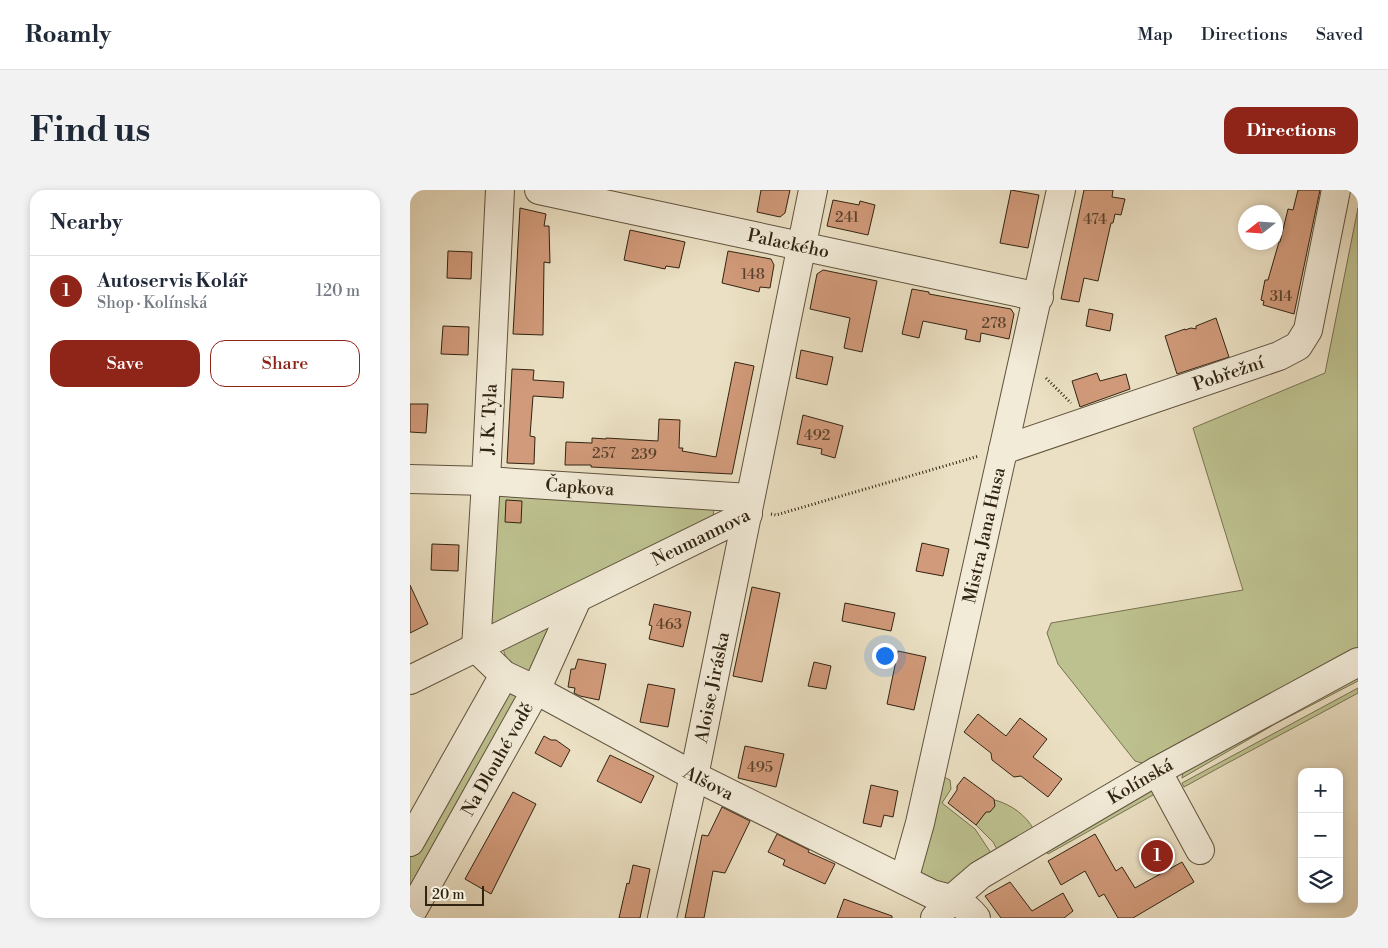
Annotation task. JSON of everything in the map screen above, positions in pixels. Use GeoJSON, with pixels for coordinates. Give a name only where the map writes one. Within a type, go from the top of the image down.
{"type":"FeatureCollection","features":[{"type":"Feature","properties":{"kind":"street","name":"J. K. Tyla"},"geometry":{"type":"LineString","coordinates":[[476,648],[500,190]]}},
{"type":"Feature","properties":{"kind":"street","name":"Palackého"},"geometry":{"type":"LineString","coordinates":[[539,190],[1038,297]]}},
{"type":"Feature","properties":{"kind":"street","name":"Neumannova"},"geometry":{"type":"LineString","coordinates":[[410,680],[577,598],[748,506],[813,190]]}},
{"type":"Feature","properties":{"kind":"street","name":"Mistra Jana Husa"},"geometry":{"type":"LineString","coordinates":[[904,880],[920,823],[1062,190]]}},
{"type":"Feature","properties":{"kind":"street","name":"Pobřežní"},"geometry":{"type":"LineString","coordinates":[[1003,450],[1279,356],[1298,346],[1308,330],[1336,190]]}},
{"type":"Feature","properties":{"kind":"street","name":"Čapkova"},"geometry":{"type":"LineString","coordinates":[[410,479],[486,481],[748,506]]}},
{"type":"Feature","properties":{"kind":"street","name":"Aloise Jiráska"},"geometry":{"type":"LineString","coordinates":[[662,918],[694,776],[748,506]]}},
{"type":"Feature","properties":{"kind":"street","name":"Na Dlouhé vodě"},"geometry":{"type":"LineString","coordinates":[[410,915],[536,690],[577,598]]}},
{"type":"Feature","properties":{"kind":"street","name":"Alšova"},"geometry":{"type":"LineString","coordinates":[[476,648],[504,675],[536,690],[694,776],[932,894],[943,908],[963,904],[976,918]]}},
{"type":"Feature","properties":{"kind":"street","name":"Kolínská"},"geometry":{"type":"LineString","coordinates":[[943,908],[980,875],[1157,771],[1358,662]]}},
{"type":"Feature","properties":{"kind":"street","name":"Na Dlouhé vodě"},"geometry":{"type":"LineString","coordinates":[[410,842],[504,675]]}},
{"type":"Feature","properties":{"kind":"street"},"geometry":{"type":"LineString","coordinates":[[1157,771],[1200,850]]}},
{"type":"Feature","properties":{"kind":"path"},"geometry":{"type":"LineString","coordinates":[[1046,378],[1072,404]]}},
{"type":"Feature","properties":{"kind":"path"},"geometry":{"type":"LineString","coordinates":[[748,506],[776,514],[1003,450]]}},
{"type":"Feature","properties":{"kind":"green space"},"geometry":{"type":"Polygon","coordinates":[[[1358,208],[1358,648],[1149,765],[1135,761],[1058,664],[1047,633],[1051,623],[1243,590],[1193,428],[1325,373],[1358,208]]]}},
{"type":"Feature","properties":{"kind":"green space"},"geometry":{"type":"Polygon","coordinates":[[[498,489],[714,509],[713,516],[496,624],[489,625],[498,489]]]}},
{"type":"Feature","properties":{"kind":"green space"},"geometry":{"type":"Polygon","coordinates":[[[553,625],[536,671],[523,673],[506,657],[504,644],[553,625]]]}},
{"type":"Feature","properties":{"kind":"green space"},"geometry":{"type":"Polygon","coordinates":[[[1358,671],[1358,681],[1275,724],[1182,778],[1183,772],[1358,671]]]}},
{"type":"Feature","properties":{"kind":"green space"},"geometry":{"type":"Polygon","coordinates":[[[506,688],[521,696],[410,901],[410,853],[506,688]]]}},
{"type":"Feature","properties":{"kind":"green space"},"geometry":{"type":"Polygon","coordinates":[[[1358,688],[1358,693],[1184,787],[1182,783],[1358,688]]]}},
{"type":"Feature","properties":{"kind":"green space"},"geometry":{"type":"Polygon","coordinates":[[[944,777],[950,780],[951,789],[942,803],[975,829],[991,853],[955,882],[939,884],[931,882],[918,874],[944,777]]]}},
{"type":"Feature","properties":{"kind":"green space"},"geometry":{"type":"Polygon","coordinates":[[[1149,790],[1162,790],[1048,854],[1044,849],[1149,790]]]}},
{"type":"Feature","properties":{"kind":"green space"},"geometry":{"type":"Polygon","coordinates":[[[995,800],[1018,811],[1034,830],[998,851],[993,842],[976,825],[995,800]]]}},
{"type":"Feature","properties":{"kind":"building"},"geometry":{"type":"Polygon","coordinates":[[[761,190],[790,190],[785,213],[780,217],[757,212],[761,190]]]}},
{"type":"Feature","properties":{"kind":"building"},"geometry":{"type":"Polygon","coordinates":[[[1011,190],[1039,195],[1028,248],[1000,243],[1011,190]]]}},
{"type":"Feature","properties":{"kind":"building"},"geometry":{"type":"Polygon","coordinates":[[[1084,190],[1113,190],[1112,197],[1125,199],[1121,215],[1115,214],[1113,223],[1111,223],[1098,281],[1084,278],[1079,302],[1061,299],[1084,190]]]}},
{"type":"Feature","properties":{"kind":"building"},"geometry":{"type":"Polygon","coordinates":[[[1298,190],[1320,190],[1294,314],[1263,305],[1264,301],[1261,300],[1265,280],[1268,280],[1277,250],[1283,250],[1283,230],[1288,209],[1293,210],[1298,190]]]}},
{"type":"Feature","properties":{"kind":"building"},"geometry":{"type":"Polygon","coordinates":[[[833,200],[859,205],[860,201],[875,205],[868,235],[827,226],[833,200]]]}},
{"type":"Feature","properties":{"kind":"building"},"geometry":{"type":"Polygon","coordinates":[[[520,208],[546,214],[544,226],[549,226],[550,263],[544,262],[543,335],[513,334],[520,208]]]}},
{"type":"Feature","properties":{"kind":"building"},"geometry":{"type":"Polygon","coordinates":[[[630,230],[685,242],[679,268],[666,266],[665,269],[624,260],[630,230]]]}},
{"type":"Feature","properties":{"kind":"building"},"geometry":{"type":"Polygon","coordinates":[[[448,251],[472,252],[471,279],[447,278],[448,251]]]}},
{"type":"Feature","properties":{"kind":"building"},"geometry":{"type":"Polygon","coordinates":[[[728,251],[771,259],[774,265],[770,288],[760,287],[759,292],[722,283],[728,251]]]}},
{"type":"Feature","properties":{"kind":"building"},"geometry":{"type":"Polygon","coordinates":[[[823,270],[877,281],[862,352],[844,348],[850,318],[810,309],[817,274],[823,270]]]}},
{"type":"Feature","properties":{"kind":"building"},"geometry":{"type":"Polygon","coordinates":[[[912,289],[929,292],[929,294],[1011,309],[1014,314],[1009,339],[981,333],[980,342],[965,339],[967,330],[923,321],[919,338],[902,334],[912,289]]]}},
{"type":"Feature","properties":{"kind":"building"},"geometry":{"type":"Polygon","coordinates":[[[1089,309],[1113,314],[1110,331],[1086,326],[1089,309]]]}},
{"type":"Feature","properties":{"kind":"building"},"geometry":{"type":"Polygon","coordinates":[[[1216,318],[1229,357],[1177,374],[1165,336],[1185,329],[1196,329],[1196,326],[1216,318]]]}},
{"type":"Feature","properties":{"kind":"building"},"geometry":{"type":"Polygon","coordinates":[[[443,326],[469,327],[468,355],[441,354],[443,326]]]}},
{"type":"Feature","properties":{"kind":"building"},"geometry":{"type":"Polygon","coordinates":[[[801,350],[833,357],[827,385],[796,378],[801,350]]]}},
{"type":"Feature","properties":{"kind":"building"},"geometry":{"type":"Polygon","coordinates":[[[735,362],[754,366],[732,474],[565,465],[566,442],[592,443],[592,438],[658,441],[659,419],[680,420],[679,448],[683,448],[682,451],[716,457],[735,362]]]}},
{"type":"Feature","properties":{"kind":"building"},"geometry":{"type":"Polygon","coordinates":[[[512,369],[534,370],[533,380],[564,382],[563,398],[533,396],[530,436],[535,437],[534,464],[507,463],[512,369]]]}},
{"type":"Feature","properties":{"kind":"building"},"geometry":{"type":"Polygon","coordinates":[[[1097,373],[1100,381],[1126,374],[1130,389],[1080,407],[1072,381],[1097,373]]]}},
{"type":"Feature","properties":{"kind":"building"},"geometry":{"type":"Polygon","coordinates":[[[410,404],[428,404],[426,433],[410,432],[410,404]]]}},
{"type":"Feature","properties":{"kind":"building"},"geometry":{"type":"Polygon","coordinates":[[[803,415],[843,426],[835,458],[821,454],[822,449],[797,444],[803,415]]]}},
{"type":"Feature","properties":{"kind":"building"},"geometry":{"type":"Polygon","coordinates":[[[506,500],[522,501],[521,523],[505,522],[506,500]]]}},
{"type":"Feature","properties":{"kind":"building"},"geometry":{"type":"Polygon","coordinates":[[[922,543],[949,549],[943,576],[916,571],[922,543]]]}},
{"type":"Feature","properties":{"kind":"building"},"geometry":{"type":"Polygon","coordinates":[[[432,544],[459,545],[458,571],[431,570],[432,544]]]}},
{"type":"Feature","properties":{"kind":"building"},"geometry":{"type":"Polygon","coordinates":[[[410,585],[428,624],[410,633],[410,585]]]}},
{"type":"Feature","properties":{"kind":"building"},"geometry":{"type":"Polygon","coordinates":[[[752,587],[780,593],[762,682],[733,676],[752,587]]]}},
{"type":"Feature","properties":{"kind":"building"},"geometry":{"type":"Polygon","coordinates":[[[845,603],[895,613],[891,631],[842,621],[845,603]]]}},
{"type":"Feature","properties":{"kind":"building"},"geometry":{"type":"Polygon","coordinates":[[[654,604],[691,612],[683,647],[649,639],[652,626],[649,625],[654,604]]]}},
{"type":"Feature","properties":{"kind":"building"},"geometry":{"type":"Polygon","coordinates":[[[898,651],[926,657],[914,710],[887,704],[898,651]]]}},
{"type":"Feature","properties":{"kind":"building"},"geometry":{"type":"Polygon","coordinates":[[[578,659],[606,664],[599,700],[580,696],[574,693],[575,688],[568,687],[571,669],[575,669],[578,659]]]}},
{"type":"Feature","properties":{"kind":"building"},"geometry":{"type":"Polygon","coordinates":[[[814,662],[831,666],[826,689],[808,686],[814,662]]]}},
{"type":"Feature","properties":{"kind":"building"},"geometry":{"type":"Polygon","coordinates":[[[648,684],[675,689],[668,727],[640,722],[648,684]]]}},
{"type":"Feature","properties":{"kind":"building"},"geometry":{"type":"Polygon","coordinates":[[[978,714],[1006,736],[1020,718],[1047,739],[1033,757],[1062,779],[1048,797],[1021,776],[1014,777],[992,760],[991,753],[964,732],[978,714]]]}},
{"type":"Feature","properties":{"kind":"building"},"geometry":{"type":"Polygon","coordinates":[[[544,736],[551,740],[556,740],[570,750],[561,767],[535,753],[544,736]]]}},
{"type":"Feature","properties":{"kind":"building"},"geometry":{"type":"Polygon","coordinates":[[[745,746],[784,754],[776,787],[738,778],[745,746]]]}},
{"type":"Feature","properties":{"kind":"building"},"geometry":{"type":"Polygon","coordinates":[[[610,755],[654,776],[641,803],[597,781],[610,755]]]}},
{"type":"Feature","properties":{"kind":"building"},"geometry":{"type":"Polygon","coordinates":[[[964,777],[994,799],[995,806],[990,812],[986,812],[976,825],[948,803],[964,777]]]}},
{"type":"Feature","properties":{"kind":"building"},"geometry":{"type":"Polygon","coordinates":[[[871,785],[898,791],[893,817],[884,815],[881,827],[863,823],[871,785]]]}},
{"type":"Feature","properties":{"kind":"building"},"geometry":{"type":"Polygon","coordinates":[[[513,792],[536,804],[491,894],[465,879],[513,792]]]}},
{"type":"Feature","properties":{"kind":"building"},"geometry":{"type":"Polygon","coordinates":[[[722,807],[750,821],[725,873],[713,871],[704,918],[685,918],[702,835],[708,836],[722,807]]]}},
{"type":"Feature","properties":{"kind":"building"},"geometry":{"type":"Polygon","coordinates":[[[777,834],[809,850],[808,852],[835,864],[825,884],[783,865],[785,860],[768,852],[777,834]]]}},
{"type":"Feature","properties":{"kind":"building"},"geometry":{"type":"Polygon","coordinates":[[[1095,834],[1116,871],[1122,867],[1135,888],[1182,862],[1194,882],[1133,918],[1118,918],[1104,894],[1099,897],[1085,871],[1061,885],[1048,861],[1095,834]]]}},
{"type":"Feature","properties":{"kind":"building"},"geometry":{"type":"Polygon","coordinates":[[[633,865],[650,869],[640,918],[619,918],[627,883],[629,884],[633,865]]]}},
{"type":"Feature","properties":{"kind":"building"},"geometry":{"type":"Polygon","coordinates":[[[1010,882],[1032,911],[1063,893],[1073,911],[1064,918],[1001,918],[985,896],[1010,882]]]}},
{"type":"Feature","properties":{"kind":"building"},"geometry":{"type":"Polygon","coordinates":[[[844,899],[892,916],[892,918],[837,918],[844,899]]]}},
{"type":"Feature","properties":{"kind":"place","name":"Autoservis Kolář"},"geometry":{"type":"Point","coordinates":[1157,856]}}]}
